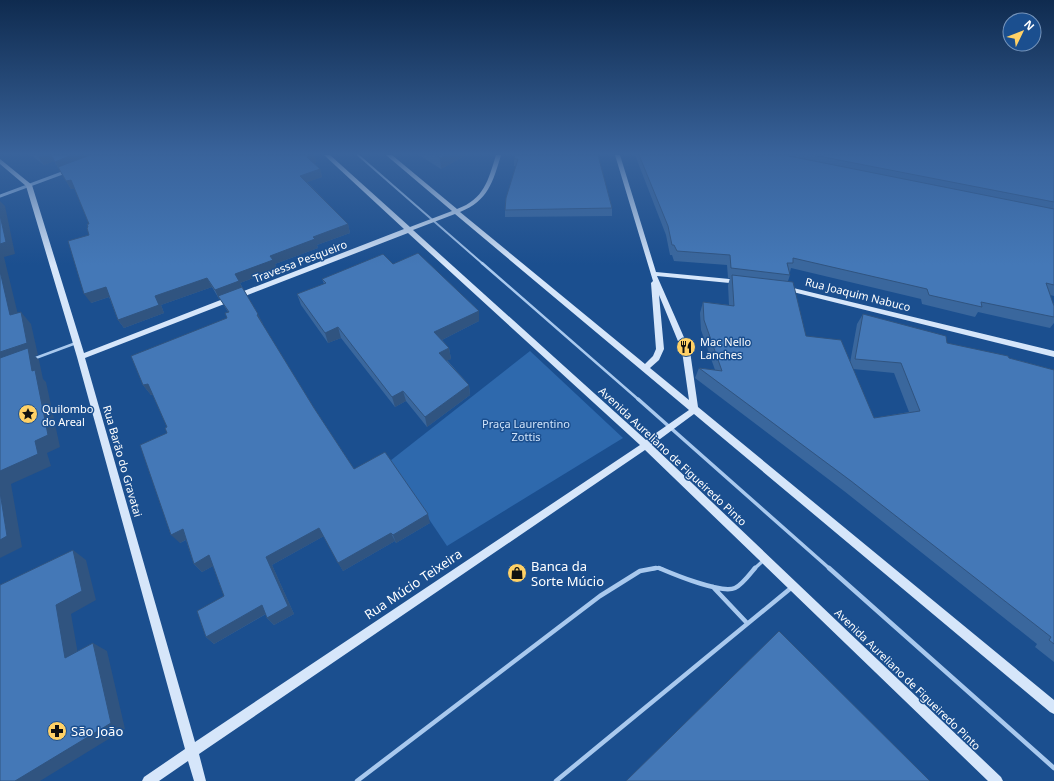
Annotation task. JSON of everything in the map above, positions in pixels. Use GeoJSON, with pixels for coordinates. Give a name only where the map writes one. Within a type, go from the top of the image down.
{"type":"FeatureCollection","features":[{"type":"Feature","properties":{"kind":"street"},"geometry":{"type":"LineString","coordinates":[[0,196],[12,191]]}},
{"type":"Feature","properties":{"kind":"street","name":"Rua Barão do Gravatai"},"geometry":{"type":"LineString","coordinates":[[31,191],[81,357],[200,781]]}},
{"type":"Feature","properties":{"kind":"street","name":"Avenida Aureliano de Figueiredo Pinto"},"geometry":{"type":"LineString","coordinates":[[366,191],[646,445],[764,560],[997,781]]}},
{"type":"Feature","properties":{"kind":"street"},"geometry":{"type":"LineString","coordinates":[[431,191],[1054,708]]}},
{"type":"Feature","properties":{"kind":"street","name":"Travessa Pesqueiro"},"geometry":{"type":"LineString","coordinates":[[81,357],[455,212],[476,202],[485,191]]}},
{"type":"Feature","properties":{"kind":"street"},"geometry":{"type":"LineString","coordinates":[[628,191],[653,274],[686,351],[694,410]]}},
{"type":"Feature","properties":{"kind":"street"},"geometry":{"type":"LineString","coordinates":[[644,369],[656,358],[660,349],[653,274]]}},
{"type":"Feature","properties":{"kind":"street"},"geometry":{"type":"LineString","coordinates":[[653,274],[750,283]]}},
{"type":"Feature","properties":{"kind":"street","name":"Rua Joaquim Nabuco"},"geometry":{"type":"LineString","coordinates":[[778,287],[1054,354]]}},
{"type":"Feature","properties":{"kind":"street","name":"Rua Múcio Teixeira"},"geometry":{"type":"LineString","coordinates":[[148,781],[646,445],[694,410]]}},
{"type":"Feature","properties":{"kind":"lane"},"geometry":{"type":"LineString","coordinates":[[399,191],[670,427],[1054,768]]}},
{"type":"Feature","properties":{"kind":"lane"},"geometry":{"type":"LineString","coordinates":[[28,361],[76,343]]}},
{"type":"Feature","properties":{"kind":"lane"},"geometry":{"type":"LineString","coordinates":[[357,781],[600,596],[640,572],[658,568],[696,583],[728,589],[735,588],[764,560]]}},
{"type":"Feature","properties":{"kind":"lane"},"geometry":{"type":"LineString","coordinates":[[556,781],[793,586]]}},
{"type":"Feature","properties":{"kind":"lane"},"geometry":{"type":"LineString","coordinates":[[712,587],[747,623]]}},
{"type":"Feature","properties":{"kind":"green space","name":"Praça Laurentino Zottis"},"geometry":{"type":"Polygon","coordinates":[[[530,351],[623,438],[447,546],[390,461],[530,351]]]}},
{"type":"Feature","properties":{"kind":"building"},"geometry":{"type":"Polygon","coordinates":[[[76,191],[315,191],[348,224],[313,237],[315,239],[270,256],[273,260],[235,274],[239,281],[215,290],[207,278],[155,296],[159,305],[118,320],[106,287],[84,294],[68,241],[89,235],[87,224],[89,224],[76,191]]]}},
{"type":"Feature","properties":{"kind":"building"},"geometry":{"type":"Polygon","coordinates":[[[508,191],[608,191],[612,208],[505,210],[508,191]]]}},
{"type":"Feature","properties":{"kind":"building"},"geometry":{"type":"Polygon","coordinates":[[[654,191],[966,191],[1054,209],[1054,285],[1046,283],[1054,306],[1054,317],[981,302],[982,307],[929,295],[927,289],[793,258],[793,263],[787,263],[790,275],[731,268],[730,255],[677,251],[674,245],[672,245],[668,226],[654,191]]]}},
{"type":"Feature","properties":{"kind":"building"},"geometry":{"type":"Polygon","coordinates":[[[1000,191],[1054,191],[1054,202],[1000,191]]]}},
{"type":"Feature","properties":{"kind":"building"},"geometry":{"type":"Polygon","coordinates":[[[0,215],[6,242],[0,244],[0,215]]]}},
{"type":"Feature","properties":{"kind":"building"},"geometry":{"type":"Polygon","coordinates":[[[418,253],[479,311],[434,332],[449,348],[439,353],[469,385],[425,417],[403,391],[392,397],[338,327],[325,333],[297,294],[326,283],[322,279],[383,254],[393,264],[418,253]]]}},
{"type":"Feature","properties":{"kind":"building"},"geometry":{"type":"Polygon","coordinates":[[[0,271],[10,315],[21,312],[27,343],[0,352],[0,271]]]}},
{"type":"Feature","properties":{"kind":"building"},"geometry":{"type":"Polygon","coordinates":[[[732,275],[793,282],[806,336],[841,340],[874,418],[920,411],[901,363],[855,359],[863,314],[946,336],[947,343],[1008,356],[1009,358],[1054,370],[1054,644],[1049,640],[1051,637],[851,481],[699,368],[722,371],[704,320],[703,302],[734,306],[732,275]]]}},
{"type":"Feature","properties":{"kind":"building"},"geometry":{"type":"Polygon","coordinates":[[[242,287],[258,314],[257,315],[314,408],[354,469],[385,452],[428,514],[393,535],[391,533],[338,563],[319,528],[266,557],[288,606],[267,618],[262,605],[206,637],[197,611],[224,596],[209,555],[194,564],[183,529],[171,535],[140,445],[167,433],[165,428],[167,427],[148,384],[143,385],[131,356],[227,318],[225,313],[229,312],[218,296],[242,287]]]}},
{"type":"Feature","properties":{"kind":"building"},"geometry":{"type":"Polygon","coordinates":[[[28,348],[32,371],[35,370],[48,435],[35,441],[38,454],[0,471],[0,358],[28,348]]]}},
{"type":"Feature","properties":{"kind":"building"},"geometry":{"type":"Polygon","coordinates":[[[0,492],[7,536],[0,540],[0,492]]]}},
{"type":"Feature","properties":{"kind":"building"},"geometry":{"type":"Polygon","coordinates":[[[73,550],[82,591],[56,605],[65,658],[93,643],[111,723],[15,781],[0,781],[0,585],[73,550]]]}},
{"type":"Feature","properties":{"kind":"building"},"geometry":{"type":"Polygon","coordinates":[[[779,631],[930,781],[626,781],[779,631]]]}},
{"type":"Feature","properties":{"kind":"place","name":"Mac Nello Lanches"},"geometry":{"type":"Point","coordinates":[686,347]}},
{"type":"Feature","properties":{"kind":"place","name":"Quilombo do Areal"},"geometry":{"type":"Point","coordinates":[28,414]}},
{"type":"Feature","properties":{"kind":"place","name":"Banca da Sorte Múcio"},"geometry":{"type":"Point","coordinates":[517,573]}},
{"type":"Feature","properties":{"kind":"place","name":"São João"},"geometry":{"type":"Point","coordinates":[57,731]}}]}
